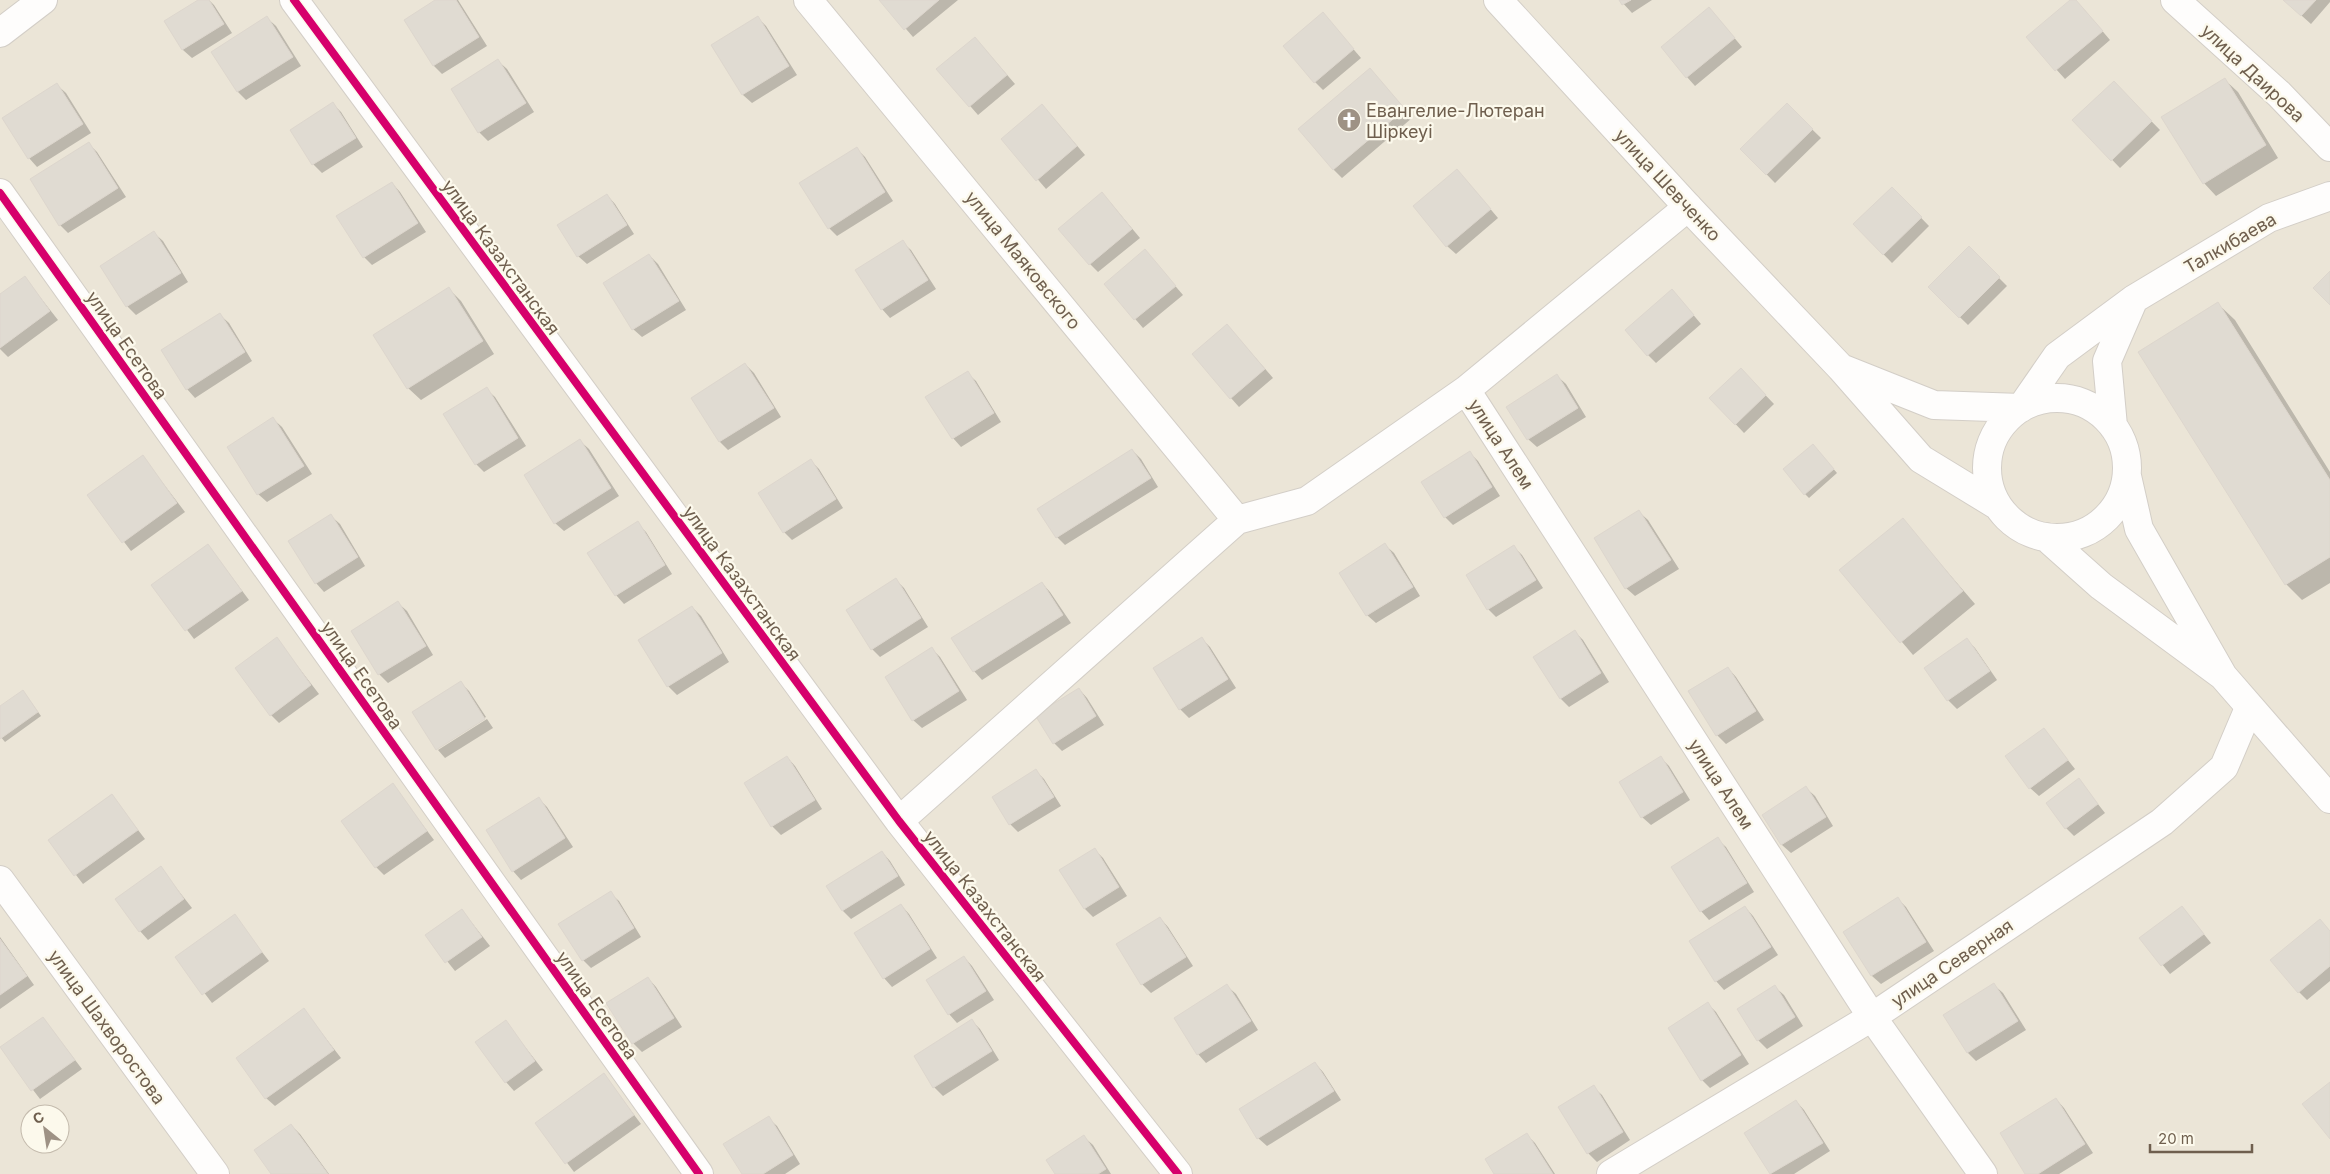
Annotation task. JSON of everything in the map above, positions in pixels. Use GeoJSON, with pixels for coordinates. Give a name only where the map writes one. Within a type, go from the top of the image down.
{"type":"FeatureCollection","features":[{"type":"Feature","properties":{"kind":"street"},"geometry":{"type":"LineString","coordinates":[[0,33],[43,0]]}},
{"type":"Feature","properties":{"kind":"street","name":"улица Казахстанская"},"geometry":{"type":"LineString","coordinates":[[294,0],[899,821],[1178,1174]]}},
{"type":"Feature","properties":{"kind":"street","name":"улица Маяковского"},"geometry":{"type":"LineString","coordinates":[[808,0],[1237,520]]}},
{"type":"Feature","properties":{"kind":"street","name":"улица Шевченко"},"geometry":{"type":"LineString","coordinates":[[1498,0],[1688,207],[1841,368],[1921,459],[1998,506]]}},
{"type":"Feature","properties":{"kind":"street","name":"улица Даирова"},"geometry":{"type":"LineString","coordinates":[[2175,0],[2279,94],[2330,147]]}},
{"type":"Feature","properties":{"kind":"street","name":"улица Есетова"},"geometry":{"type":"LineString","coordinates":[[0,193],[699,1174]]}},
{"type":"Feature","properties":{"kind":"street","name":"Талкибаева"},"geometry":{"type":"LineString","coordinates":[[2021,408],[2057,356],[2134,299],[2269,218],[2330,196]]}},
{"type":"Feature","properties":{"kind":"street"},"geometry":{"type":"LineString","coordinates":[[899,821],[1237,520],[1307,500],[1466,390],[1688,207]]}},
{"type":"Feature","properties":{"kind":"street"},"geometry":{"type":"LineString","coordinates":[[2134,299],[2107,361],[2114,426],[2125,449],[2127,476],[2139,529],[2223,676],[2330,799]]}},
{"type":"Feature","properties":{"kind":"street"},"geometry":{"type":"LineString","coordinates":[[1841,368],[1934,405],[2021,408]]}},
{"type":"Feature","properties":{"kind":"street","name":"улица Алем"},"geometry":{"type":"LineString","coordinates":[[1466,390],[1872,1017],[1983,1174]]}},
{"type":"Feature","properties":{"kind":"street"},"geometry":{"type":"LineString","coordinates":[[2114,426],[2099,412],[2081,402],[2061,398],[2040,400],[2021,408],[2004,422],[1992,441],[1987,463],[1989,485],[1998,506],[2018,526],[2046,537],[2102,586],[2223,676]]}},
{"type":"Feature","properties":{"kind":"street"},"geometry":{"type":"LineString","coordinates":[[2046,537],[2068,537],[2090,530],[2108,516],[2121,497],[2127,476]]}},
{"type":"Feature","properties":{"kind":"street","name":"улица Северная"},"geometry":{"type":"LineString","coordinates":[[1612,1174],[1872,1017],[2162,822],[2224,767],[2249,708]]}},
{"type":"Feature","properties":{"kind":"street","name":"улица Шахворостова"},"geometry":{"type":"LineString","coordinates":[[0,880],[215,1174]]}},
{"type":"Feature","properties":{"kind":"shaded area"},"geometry":{"type":"Polygon","coordinates":[[[0,0],[2330,0],[2330,1174],[0,1174],[0,0]]]}},
{"type":"Feature","properties":{"kind":"building"},"geometry":{"type":"Polygon","coordinates":[[[198,0],[209,0],[224,24],[182,50],[164,21],[198,0]]]}},
{"type":"Feature","properties":{"kind":"building"},"geometry":{"type":"Polygon","coordinates":[[[435,0],[456,0],[479,37],[433,66],[404,20],[435,0]]]}},
{"type":"Feature","properties":{"kind":"building"},"geometry":{"type":"Polygon","coordinates":[[[879,0],[939,0],[904,30],[879,0]]]}},
{"type":"Feature","properties":{"kind":"building"},"geometry":{"type":"Polygon","coordinates":[[[1619,0],[1631,0],[1622,5],[1619,0]]]}},
{"type":"Feature","properties":{"kind":"building"},"geometry":{"type":"Polygon","coordinates":[[[2070,0],[2076,0],[2103,31],[2055,71],[2026,37],[2070,0]]]}},
{"type":"Feature","properties":{"kind":"building"},"geometry":{"type":"Polygon","coordinates":[[[2283,0],[2316,0],[2301,16],[2283,0]]]}},
{"type":"Feature","properties":{"kind":"building"},"geometry":{"type":"Polygon","coordinates":[[[1709,7],[1735,38],[1686,78],[1661,47],[1709,7]]]}},
{"type":"Feature","properties":{"kind":"building"},"geometry":{"type":"Polygon","coordinates":[[[1323,12],[1354,49],[1314,83],[1283,46],[1323,12]]]}},
{"type":"Feature","properties":{"kind":"building"},"geometry":{"type":"Polygon","coordinates":[[[267,16],[293,57],[237,92],[211,52],[267,16]]]}},
{"type":"Feature","properties":{"kind":"building"},"geometry":{"type":"Polygon","coordinates":[[[758,16],[789,66],[742,95],[711,45],[758,16]]]}},
{"type":"Feature","properties":{"kind":"building"},"geometry":{"type":"Polygon","coordinates":[[[975,37],[1007,75],[969,107],[936,69],[975,37]]]}},
{"type":"Feature","properties":{"kind":"building"},"geometry":{"type":"Polygon","coordinates":[[[498,59],[526,103],[478,133],[451,89],[498,59]]]}},
{"type":"Feature","properties":{"kind":"building"},"geometry":{"type":"Polygon","coordinates":[[[1370,68],[1405,109],[1333,170],[1298,129],[1370,68]]]}},
{"type":"Feature","properties":{"kind":"building"},"geometry":{"type":"Polygon","coordinates":[[[2225,78],[2266,145],[2203,184],[2161,117],[2225,78]]]}},
{"type":"Feature","properties":{"kind":"building"},"geometry":{"type":"Polygon","coordinates":[[[2114,81],[2152,121],[2111,161],[2072,120],[2114,81]]]}},
{"type":"Feature","properties":{"kind":"building"},"geometry":{"type":"Polygon","coordinates":[[[57,83],[83,124],[28,159],[2,118],[57,83]]]}},
{"type":"Feature","properties":{"kind":"building"},"geometry":{"type":"Polygon","coordinates":[[[333,102],[356,138],[312,165],[290,130],[333,102]]]}},
{"type":"Feature","properties":{"kind":"building"},"geometry":{"type":"Polygon","coordinates":[[[1787,103],[1813,129],[1766,175],[1740,149],[1787,103]]]}},
{"type":"Feature","properties":{"kind":"building"},"geometry":{"type":"Polygon","coordinates":[[[1042,104],[1077,146],[1036,181],[1001,139],[1042,104]]]}},
{"type":"Feature","properties":{"kind":"building"},"geometry":{"type":"Polygon","coordinates":[[[89,142],[118,188],[59,226],[30,179],[89,142]]]}},
{"type":"Feature","properties":{"kind":"building"},"geometry":{"type":"Polygon","coordinates":[[[857,147],[885,192],[828,229],[799,183],[857,147]]]}},
{"type":"Feature","properties":{"kind":"building"},"geometry":{"type":"Polygon","coordinates":[[[1457,169],[1491,209],[1446,247],[1413,206],[1457,169]]]}},
{"type":"Feature","properties":{"kind":"building"},"geometry":{"type":"Polygon","coordinates":[[[392,182],[418,223],[363,258],[336,216],[392,182]]]}},
{"type":"Feature","properties":{"kind":"building"},"geometry":{"type":"Polygon","coordinates":[[[1892,187],[1922,217],[1883,255],[1853,224],[1892,187]]]}},
{"type":"Feature","properties":{"kind":"building"},"geometry":{"type":"Polygon","coordinates":[[[1102,192],[1132,229],[1089,265],[1058,229],[1102,192]]]}},
{"type":"Feature","properties":{"kind":"building"},"geometry":{"type":"Polygon","coordinates":[[[607,194],[627,225],[577,257],[557,225],[607,194]]]}},
{"type":"Feature","properties":{"kind":"building"},"geometry":{"type":"Polygon","coordinates":[[[154,231],[181,273],[126,307],[100,266],[154,231]]]}},
{"type":"Feature","properties":{"kind":"building"},"geometry":{"type":"Polygon","coordinates":[[[903,240],[928,280],[881,310],[855,270],[903,240]]]}},
{"type":"Feature","properties":{"kind":"building"},"geometry":{"type":"Polygon","coordinates":[[[1969,246],[2000,277],[1959,318],[1928,287],[1969,246]]]}},
{"type":"Feature","properties":{"kind":"building"},"geometry":{"type":"Polygon","coordinates":[[[1145,249],[1176,286],[1134,320],[1104,284],[1145,249]]]}},
{"type":"Feature","properties":{"kind":"building"},"geometry":{"type":"Polygon","coordinates":[[[649,254],[679,301],[632,330],[603,283],[649,254]]]}},
{"type":"Feature","properties":{"kind":"building"},"geometry":{"type":"Polygon","coordinates":[[[2330,271],[2330,305],[2313,288],[2330,271]]]}},
{"type":"Feature","properties":{"kind":"building"},"geometry":{"type":"Polygon","coordinates":[[[25,276],[50,311],[0,348],[0,294],[25,276]]]}},
{"type":"Feature","properties":{"kind":"building"},"geometry":{"type":"Polygon","coordinates":[[[449,287],[483,341],[407,389],[373,335],[449,287]]]}},
{"type":"Feature","properties":{"kind":"building"},"geometry":{"type":"Polygon","coordinates":[[[1672,289],[1694,315],[1647,356],[1625,330],[1672,289]]]}},
{"type":"Feature","properties":{"kind":"building"},"geometry":{"type":"Polygon","coordinates":[[[2218,302],[2330,480],[2330,557],[2285,585],[2138,352],[2218,302]]]}},
{"type":"Feature","properties":{"kind":"building"},"geometry":{"type":"Polygon","coordinates":[[[220,313],[245,352],[186,390],[161,350],[220,313]]]}},
{"type":"Feature","properties":{"kind":"building"},"geometry":{"type":"Polygon","coordinates":[[[1227,324],[1265,369],[1230,399],[1192,354],[1227,324]]]}},
{"type":"Feature","properties":{"kind":"building"},"geometry":{"type":"Polygon","coordinates":[[[745,363],[774,408],[719,442],[691,398],[745,363]]]}},
{"type":"Feature","properties":{"kind":"building"},"geometry":{"type":"Polygon","coordinates":[[[1741,368],[1766,395],[1735,425],[1709,398],[1741,368]]]}},
{"type":"Feature","properties":{"kind":"building"},"geometry":{"type":"Polygon","coordinates":[[[968,371],[994,413],[952,439],[925,397],[968,371]]]}},
{"type":"Feature","properties":{"kind":"building"},"geometry":{"type":"Polygon","coordinates":[[[1557,374],[1578,408],[1527,440],[1506,407],[1557,374]]]}},
{"type":"Feature","properties":{"kind":"building"},"geometry":{"type":"Polygon","coordinates":[[[487,387],[518,438],[475,465],[443,414],[487,387]]]}},
{"type":"Feature","properties":{"kind":"building"},"geometry":{"type":"Polygon","coordinates":[[[273,417],[304,466],[257,495],[227,447],[273,417]]]}},
{"type":"Feature","properties":{"kind":"building"},"geometry":{"type":"Polygon","coordinates":[[[580,439],[611,488],[554,524],[524,475],[580,439]]]}},
{"type":"Feature","properties":{"kind":"building"},"geometry":{"type":"Polygon","coordinates":[[[1813,444],[1834,469],[1804,495],[1783,469],[1813,444]]]}},
{"type":"Feature","properties":{"kind":"building"},"geometry":{"type":"Polygon","coordinates":[[[1132,449],[1151,478],[1056,538],[1037,509],[1132,449]]]}},
{"type":"Feature","properties":{"kind":"building"},"geometry":{"type":"Polygon","coordinates":[[[1470,451],[1492,487],[1444,518],[1421,482],[1470,451]]]}},
{"type":"Feature","properties":{"kind":"building"},"geometry":{"type":"Polygon","coordinates":[[[143,455],[177,503],[122,543],[87,495],[143,455]]]}},
{"type":"Feature","properties":{"kind":"building"},"geometry":{"type":"Polygon","coordinates":[[[811,459],[836,499],[783,533],[758,493],[811,459]]]}},
{"type":"Feature","properties":{"kind":"building"},"geometry":{"type":"Polygon","coordinates":[[[1639,510],[1671,560],[1625,589],[1594,538],[1639,510]]]}},
{"type":"Feature","properties":{"kind":"building"},"geometry":{"type":"Polygon","coordinates":[[[331,514],[358,557],[315,584],[288,541],[331,514]]]}},
{"type":"Feature","properties":{"kind":"building"},"geometry":{"type":"Polygon","coordinates":[[[1903,518],[1963,591],[1900,643],[1839,570],[1903,518]]]}},
{"type":"Feature","properties":{"kind":"building"},"geometry":{"type":"Polygon","coordinates":[[[638,521],[665,565],[615,596],[587,553],[638,521]]]}},
{"type":"Feature","properties":{"kind":"building"},"geometry":{"type":"Polygon","coordinates":[[[1385,543],[1413,587],[1366,616],[1339,573],[1385,543]]]}},
{"type":"Feature","properties":{"kind":"building"},"geometry":{"type":"Polygon","coordinates":[[[208,544],[242,591],[185,631],[151,585],[208,544]]]}},
{"type":"Feature","properties":{"kind":"building"},"geometry":{"type":"Polygon","coordinates":[[[1514,545],[1536,580],[1487,610],[1466,575],[1514,545]]]}},
{"type":"Feature","properties":{"kind":"building"},"geometry":{"type":"Polygon","coordinates":[[[896,578],[921,618],[871,650],[846,610],[896,578]]]}},
{"type":"Feature","properties":{"kind":"building"},"geometry":{"type":"Polygon","coordinates":[[[1042,582],[1063,615],[973,672],[951,638],[1042,582]]]}},
{"type":"Feature","properties":{"kind":"building"},"geometry":{"type":"Polygon","coordinates":[[[398,601],[426,646],[378,675],[351,631],[398,601]]]}},
{"type":"Feature","properties":{"kind":"building"},"geometry":{"type":"Polygon","coordinates":[[[692,606],[722,653],[667,687],[638,640],[692,606]]]}},
{"type":"Feature","properties":{"kind":"building"},"geometry":{"type":"Polygon","coordinates":[[[1575,630],[1601,673],[1560,699],[1533,657],[1575,630]]]}},
{"type":"Feature","properties":{"kind":"building"},"geometry":{"type":"Polygon","coordinates":[[[277,637],[311,685],[270,716],[235,668],[277,637]]]}},
{"type":"Feature","properties":{"kind":"building"},"geometry":{"type":"Polygon","coordinates":[[[1202,637],[1228,679],[1179,710],[1153,668],[1202,637]]]}},
{"type":"Feature","properties":{"kind":"building"},"geometry":{"type":"Polygon","coordinates":[[[1967,638],[1990,671],[1947,701],[1924,668],[1967,638]]]}},
{"type":"Feature","properties":{"kind":"building"},"geometry":{"type":"Polygon","coordinates":[[[932,647],[959,691],[912,721],[885,677],[932,647]]]}},
{"type":"Feature","properties":{"kind":"building"},"geometry":{"type":"Polygon","coordinates":[[[1728,667],[1756,711],[1716,736],[1688,691],[1728,667]]]}},
{"type":"Feature","properties":{"kind":"building"},"geometry":{"type":"Polygon","coordinates":[[[461,681],[485,719],[436,750],[412,712],[461,681]]]}},
{"type":"Feature","properties":{"kind":"building"},"geometry":{"type":"Polygon","coordinates":[[[1079,688],[1096,716],[1053,744],[1035,715],[1079,688]]]}},
{"type":"Feature","properties":{"kind":"building"},"geometry":{"type":"Polygon","coordinates":[[[23,690],[38,712],[0,739],[0,706],[23,690]]]}},
{"type":"Feature","properties":{"kind":"building"},"geometry":{"type":"Polygon","coordinates":[[[2044,728],[2068,760],[2029,789],[2005,756],[2044,728]]]}},
{"type":"Feature","properties":{"kind":"building"},"geometry":{"type":"Polygon","coordinates":[[[787,756],[815,800],[771,827],[744,783],[787,756]]]}},
{"type":"Feature","properties":{"kind":"building"},"geometry":{"type":"Polygon","coordinates":[[[1661,756],[1683,792],[1641,818],[1619,782],[1661,756]]]}},
{"type":"Feature","properties":{"kind":"building"},"geometry":{"type":"Polygon","coordinates":[[[1036,769],[1054,797],[1009,825],[992,797],[1036,769]]]}},
{"type":"Feature","properties":{"kind":"building"},"geometry":{"type":"Polygon","coordinates":[[[2079,778],[2098,804],[2065,829],[2046,803],[2079,778]]]}},
{"type":"Feature","properties":{"kind":"building"},"geometry":{"type":"Polygon","coordinates":[[[393,783],[427,831],[375,868],[341,821],[393,783]]]}},
{"type":"Feature","properties":{"kind":"building"},"geometry":{"type":"Polygon","coordinates":[[[1806,786],[1826,817],[1781,845],[1762,815],[1806,786]]]}},
{"type":"Feature","properties":{"kind":"building"},"geometry":{"type":"Polygon","coordinates":[[[112,794],[138,830],[74,876],[48,840],[112,794]]]}},
{"type":"Feature","properties":{"kind":"building"},"geometry":{"type":"Polygon","coordinates":[[[539,797],[565,838],[512,872],[486,830],[539,797]]]}},
{"type":"Feature","properties":{"kind":"building"},"geometry":{"type":"Polygon","coordinates":[[[1718,837],[1747,883],[1700,912],[1671,867],[1718,837]]]}},
{"type":"Feature","properties":{"kind":"building"},"geometry":{"type":"Polygon","coordinates":[[[1095,848],[1119,887],[1084,909],[1059,870],[1095,848]]]}},
{"type":"Feature","properties":{"kind":"building"},"geometry":{"type":"Polygon","coordinates":[[[882,851],[898,876],[842,911],[826,886],[882,851]]]}},
{"type":"Feature","properties":{"kind":"building"},"geometry":{"type":"Polygon","coordinates":[[[161,866],[184,899],[139,932],[115,899],[161,866]]]}},
{"type":"Feature","properties":{"kind":"building"},"geometry":{"type":"Polygon","coordinates":[[[611,891],[634,928],[582,961],[558,924],[611,891]]]}},
{"type":"Feature","properties":{"kind":"building"},"geometry":{"type":"Polygon","coordinates":[[[1898,897],[1926,942],[1871,976],[1843,932],[1898,897]]]}},
{"type":"Feature","properties":{"kind":"building"},"geometry":{"type":"Polygon","coordinates":[[[901,904],[930,949],[883,979],[854,933],[901,904]]]}},
{"type":"Feature","properties":{"kind":"building"},"geometry":{"type":"Polygon","coordinates":[[[1745,906],[1771,947],[1715,982],[1689,941],[1745,906]]]}},
{"type":"Feature","properties":{"kind":"building"},"geometry":{"type":"Polygon","coordinates":[[[2182,906],[2204,934],[2161,966],[2139,938],[2182,906]]]}},
{"type":"Feature","properties":{"kind":"building"},"geometry":{"type":"Polygon","coordinates":[[[462,909],[482,937],[445,963],[425,935],[462,909]]]}},
{"type":"Feature","properties":{"kind":"building"},"geometry":{"type":"Polygon","coordinates":[[[235,914],[262,952],[202,995],[175,957],[235,914]]]}},
{"type":"Feature","properties":{"kind":"building"},"geometry":{"type":"Polygon","coordinates":[[[1160,917],[1186,957],[1141,985],[1116,944],[1160,917]]]}},
{"type":"Feature","properties":{"kind":"building"},"geometry":{"type":"Polygon","coordinates":[[[2320,919],[2330,931],[2330,966],[2298,993],[2270,960],[2320,919]]]}},
{"type":"Feature","properties":{"kind":"building"},"geometry":{"type":"Polygon","coordinates":[[[0,939],[27,976],[0,995],[0,939]]]}},
{"type":"Feature","properties":{"kind":"building"},"geometry":{"type":"Polygon","coordinates":[[[964,956],[986,991],[948,1015],[926,980],[964,956]]]}},
{"type":"Feature","properties":{"kind":"building"},"geometry":{"type":"Polygon","coordinates":[[[648,977],[674,1018],[632,1044],[606,1003],[648,977]]]}},
{"type":"Feature","properties":{"kind":"building"},"geometry":{"type":"Polygon","coordinates":[[[1994,983],[2018,1021],[1967,1053],[1943,1015],[1994,983]]]}},
{"type":"Feature","properties":{"kind":"building"},"geometry":{"type":"Polygon","coordinates":[[[1227,984],[1251,1021],[1197,1055],[1174,1018],[1227,984]]]}},
{"type":"Feature","properties":{"kind":"building"},"geometry":{"type":"Polygon","coordinates":[[[1775,985],[1795,1017],[1757,1041],[1737,1009],[1775,985]]]}},
{"type":"Feature","properties":{"kind":"building"},"geometry":{"type":"Polygon","coordinates":[[[1708,1002],[1741,1055],[1701,1081],[1668,1028],[1708,1002]]]}},
{"type":"Feature","properties":{"kind":"building"},"geometry":{"type":"Polygon","coordinates":[[[304,1008],[334,1050],[265,1099],[236,1058],[304,1008]]]}},
{"type":"Feature","properties":{"kind":"building"},"geometry":{"type":"Polygon","coordinates":[[[43,1017],[75,1060],[31,1091],[0,1047],[43,1017]]]}},
{"type":"Feature","properties":{"kind":"building"},"geometry":{"type":"Polygon","coordinates":[[[972,1019],[992,1051],[933,1088],[914,1056],[972,1019]]]}},
{"type":"Feature","properties":{"kind":"building"},"geometry":{"type":"Polygon","coordinates":[[[506,1020],[535,1061],[505,1083],[475,1042],[506,1020]]]}},
{"type":"Feature","properties":{"kind":"building"},"geometry":{"type":"Polygon","coordinates":[[[1315,1062],[1334,1091],[1257,1139],[1239,1109],[1315,1062]]]}},
{"type":"Feature","properties":{"kind":"building"},"geometry":{"type":"Polygon","coordinates":[[[604,1073],[634,1115],[565,1164],[535,1123],[604,1073]]]}},
{"type":"Feature","properties":{"kind":"building"},"geometry":{"type":"Polygon","coordinates":[[[2330,1082],[2330,1139],[2302,1104],[2330,1082]]]}},
{"type":"Feature","properties":{"kind":"building"},"geometry":{"type":"Polygon","coordinates":[[[1594,1085],[1623,1132],[1587,1154],[1558,1107],[1594,1085]]]}},
{"type":"Feature","properties":{"kind":"building"},"geometry":{"type":"Polygon","coordinates":[[[2056,1098],[2085,1144],[2038,1174],[2025,1174],[2000,1133],[2056,1098]]]}},
{"type":"Feature","properties":{"kind":"building"},"geometry":{"type":"Polygon","coordinates":[[[1796,1100],[1823,1143],[1770,1174],[1744,1133],[1796,1100]]]}},
{"type":"Feature","properties":{"kind":"building"},"geometry":{"type":"Polygon","coordinates":[[[769,1116],[793,1155],[763,1174],[742,1174],[723,1144],[769,1116]]]}},
{"type":"Feature","properties":{"kind":"building"},"geometry":{"type":"Polygon","coordinates":[[[291,1124],[328,1174],[271,1174],[254,1150],[291,1124]]]}},
{"type":"Feature","properties":{"kind":"building"},"geometry":{"type":"Polygon","coordinates":[[[1527,1133],[1553,1174],[1494,1174],[1485,1159],[1527,1133]]]}},
{"type":"Feature","properties":{"kind":"building"},"geometry":{"type":"Polygon","coordinates":[[[1084,1135],[1106,1169],[1098,1174],[1055,1174],[1046,1160],[1084,1135]]]}},
{"type":"Feature","properties":{"kind":"cycle path"},"geometry":{"type":"LineString","coordinates":[[294,0],[899,821],[1178,1174]]}},
{"type":"Feature","properties":{"kind":"cycle path"},"geometry":{"type":"LineString","coordinates":[[0,193],[699,1174]]}},
{"type":"Feature","properties":{"kind":"place","name":"Евангелие-Лютеран Шіркеуі"},"geometry":{"type":"Point","coordinates":[1349,120]}}]}
